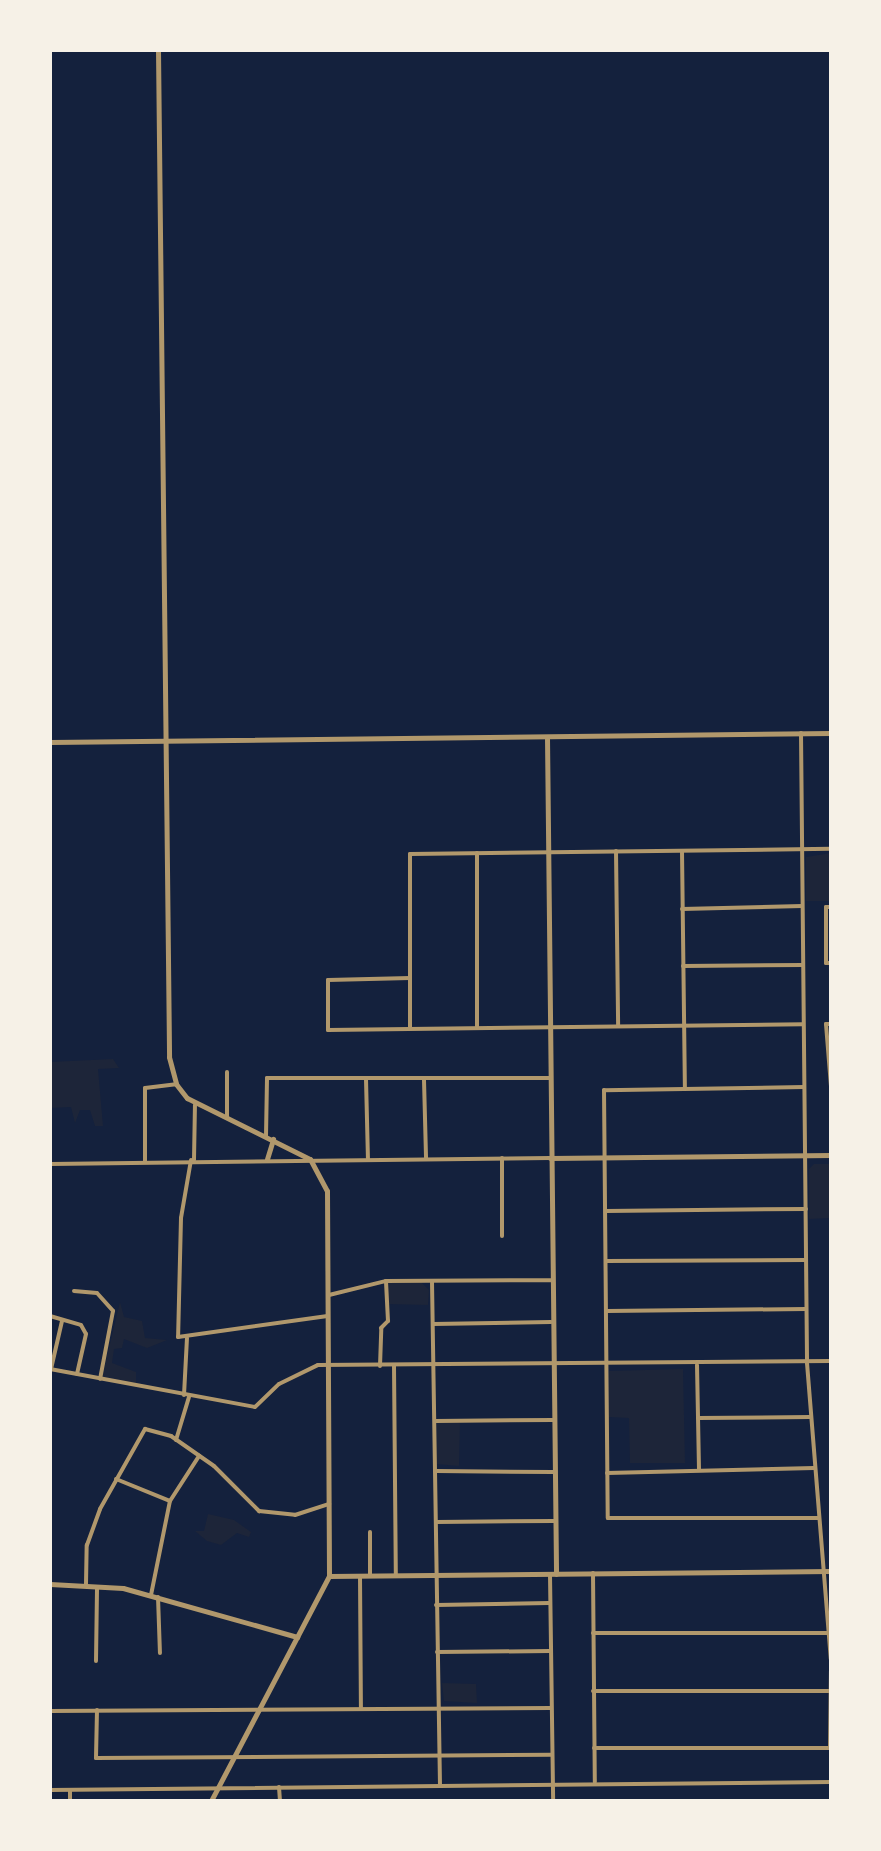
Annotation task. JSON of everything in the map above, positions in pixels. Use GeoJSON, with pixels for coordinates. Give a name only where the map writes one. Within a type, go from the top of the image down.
{"type":"FeatureCollection","features":[{"type":"Feature","properties":{"kind":"street"},"geometry":{"type":"LineString","coordinates":[[158,50],[169,1057],[176,1084],[195,1105],[310,1159],[327,1191],[329,1576],[211,1801]]}},
{"type":"Feature","properties":{"kind":"street"},"geometry":{"type":"LineString","coordinates":[[801,733],[807,1363],[831,1659]]}},
{"type":"Feature","properties":{"kind":"street"},"geometry":{"type":"LineString","coordinates":[[50,742],[831,733]]}},
{"type":"Feature","properties":{"kind":"street"},"geometry":{"type":"LineString","coordinates":[[547,737],[554,1521],[549,1603],[553,1801]]}},
{"type":"Feature","properties":{"kind":"street"},"geometry":{"type":"LineString","coordinates":[[410,1028],[410,854],[831,849]]}},
{"type":"Feature","properties":{"kind":"street"},"geometry":{"type":"LineString","coordinates":[[616,851],[618,1026]]}},
{"type":"Feature","properties":{"kind":"street"},"geometry":{"type":"LineString","coordinates":[[682,851],[685,1089]]}},
{"type":"Feature","properties":{"kind":"street"},"geometry":{"type":"LineString","coordinates":[[477,853],[477,1028]]}},
{"type":"Feature","properties":{"kind":"street"},"geometry":{"type":"LineString","coordinates":[[682,909],[802,906]]}},
{"type":"Feature","properties":{"kind":"street"},"geometry":{"type":"LineString","coordinates":[[831,907],[826,907],[826,963],[831,963]]}},
{"type":"Feature","properties":{"kind":"street"},"geometry":{"type":"LineString","coordinates":[[683,966],[803,965]]}},
{"type":"Feature","properties":{"kind":"street"},"geometry":{"type":"LineString","coordinates":[[410,978],[328,980],[328,1030],[803,1024]]}},
{"type":"Feature","properties":{"kind":"street"},"geometry":{"type":"LineString","coordinates":[[831,1024],[826,1024],[831,1086]]}},
{"type":"Feature","properties":{"kind":"street"},"geometry":{"type":"LineString","coordinates":[[227,1072],[227,1120]]}},
{"type":"Feature","properties":{"kind":"street"},"geometry":{"type":"LineString","coordinates":[[266,1136],[267,1078],[549,1078]]}},
{"type":"Feature","properties":{"kind":"street"},"geometry":{"type":"LineString","coordinates":[[366,1079],[368,1159]]}},
{"type":"Feature","properties":{"kind":"street"},"geometry":{"type":"LineString","coordinates":[[424,1080],[426,1159]]}},
{"type":"Feature","properties":{"kind":"street"},"geometry":{"type":"LineString","coordinates":[[145,1161],[145,1088],[176,1084]]}},
{"type":"Feature","properties":{"kind":"street"},"geometry":{"type":"LineString","coordinates":[[804,1087],[604,1090],[608,1518],[818,1518]]}},
{"type":"Feature","properties":{"kind":"street"},"geometry":{"type":"LineString","coordinates":[[195,1105],[193,1160],[181,1218],[176,1332],[187,1338],[328,1316]]}},
{"type":"Feature","properties":{"kind":"street"},"geometry":{"type":"LineString","coordinates":[[267,1159],[273,1139]]}},
{"type":"Feature","properties":{"kind":"street"},"geometry":{"type":"LineString","coordinates":[[50,1164],[267,1159],[831,1155]]}},
{"type":"Feature","properties":{"kind":"street"},"geometry":{"type":"LineString","coordinates":[[502,1158],[502,1236]]}},
{"type":"Feature","properties":{"kind":"street"},"geometry":{"type":"LineString","coordinates":[[606,1211],[806,1209]]}},
{"type":"Feature","properties":{"kind":"street"},"geometry":{"type":"LineString","coordinates":[[606,1261],[806,1260]]}},
{"type":"Feature","properties":{"kind":"street"},"geometry":{"type":"LineString","coordinates":[[329,1295],[386,1281],[551,1280]]}},
{"type":"Feature","properties":{"kind":"street"},"geometry":{"type":"LineString","coordinates":[[380,1366],[381,1328],[388,1321],[386,1281]]}},
{"type":"Feature","properties":{"kind":"street"},"geometry":{"type":"LineString","coordinates":[[432,1282],[440,1785]]}},
{"type":"Feature","properties":{"kind":"street"},"geometry":{"type":"LineString","coordinates":[[74,1291],[97,1293],[113,1311],[100,1379]]}},
{"type":"Feature","properties":{"kind":"street"},"geometry":{"type":"LineString","coordinates":[[607,1311],[806,1309]]}},
{"type":"Feature","properties":{"kind":"street"},"geometry":{"type":"LineString","coordinates":[[50,1316],[81,1325],[86,1334],[77,1374]]}},
{"type":"Feature","properties":{"kind":"street"},"geometry":{"type":"LineString","coordinates":[[62,1320],[50,1369],[255,1407],[295,1373],[330,1365],[432,1368],[831,1361]]}},
{"type":"Feature","properties":{"kind":"street"},"geometry":{"type":"LineString","coordinates":[[433,1324],[551,1322]]}},
{"type":"Feature","properties":{"kind":"street"},"geometry":{"type":"LineString","coordinates":[[176,1440],[187,1395],[187,1338]]}},
{"type":"Feature","properties":{"kind":"street"},"geometry":{"type":"LineString","coordinates":[[697,1365],[699,1470]]}},
{"type":"Feature","properties":{"kind":"street"},"geometry":{"type":"LineString","coordinates":[[394,1366],[396,1576]]}},
{"type":"Feature","properties":{"kind":"street"},"geometry":{"type":"LineString","coordinates":[[698,1418],[810,1417]]}},
{"type":"Feature","properties":{"kind":"street"},"geometry":{"type":"LineString","coordinates":[[435,1421],[553,1420]]}},
{"type":"Feature","properties":{"kind":"street"},"geometry":{"type":"LineString","coordinates":[[86,1584],[87,1545],[116,1479],[145,1429],[176,1440],[199,1456],[259,1511],[295,1515],[329,1504]]}},
{"type":"Feature","properties":{"kind":"street"},"geometry":{"type":"LineString","coordinates":[[160,1653],[154,1596],[170,1501],[199,1456]]}},
{"type":"Feature","properties":{"kind":"street"},"geometry":{"type":"LineString","coordinates":[[607,1473],[814,1468]]}},
{"type":"Feature","properties":{"kind":"street"},"geometry":{"type":"LineString","coordinates":[[436,1471],[553,1472]]}},
{"type":"Feature","properties":{"kind":"street"},"geometry":{"type":"LineString","coordinates":[[116,1479],[170,1501]]}},
{"type":"Feature","properties":{"kind":"street"},"geometry":{"type":"LineString","coordinates":[[436,1522],[554,1521]]}},
{"type":"Feature","properties":{"kind":"street"},"geometry":{"type":"LineString","coordinates":[[370,1532],[370,1576]]}},
{"type":"Feature","properties":{"kind":"street"},"geometry":{"type":"LineString","coordinates":[[329,1576],[831,1571]]}},
{"type":"Feature","properties":{"kind":"street"},"geometry":{"type":"LineString","coordinates":[[593,1573],[596,1783]]}},
{"type":"Feature","properties":{"kind":"street"},"geometry":{"type":"LineString","coordinates":[[360,1576],[361,1709]]}},
{"type":"Feature","properties":{"kind":"street"},"geometry":{"type":"LineString","coordinates":[[50,1584],[97,1585],[154,1596],[297,1637]]}},
{"type":"Feature","properties":{"kind":"street"},"geometry":{"type":"LineString","coordinates":[[96,1661],[97,1585]]}},
{"type":"Feature","properties":{"kind":"street"},"geometry":{"type":"LineString","coordinates":[[436,1605],[549,1603]]}},
{"type":"Feature","properties":{"kind":"street"},"geometry":{"type":"LineString","coordinates":[[593,1633],[829,1633]]}},
{"type":"Feature","properties":{"kind":"street"},"geometry":{"type":"LineString","coordinates":[[437,1652],[550,1651]]}},
{"type":"Feature","properties":{"kind":"street"},"geometry":{"type":"LineString","coordinates":[[594,1748],[830,1748],[831,1671]]}},
{"type":"Feature","properties":{"kind":"street"},"geometry":{"type":"LineString","coordinates":[[593,1691],[830,1691]]}},
{"type":"Feature","properties":{"kind":"street"},"geometry":{"type":"LineString","coordinates":[[50,1711],[551,1708]]}},
{"type":"Feature","properties":{"kind":"street"},"geometry":{"type":"LineString","coordinates":[[97,1710],[96,1758],[552,1755]]}},
{"type":"Feature","properties":{"kind":"street"},"geometry":{"type":"LineString","coordinates":[[50,1790],[553,1782],[831,1782]]}},
{"type":"Feature","properties":{"kind":"street"},"geometry":{"type":"LineString","coordinates":[[279,1787],[280,1801]]}},
{"type":"Feature","properties":{"kind":"street"},"geometry":{"type":"LineString","coordinates":[[70,1790],[70,1801]]}},
{"type":"Feature","properties":{"kind":"shaded area"},"geometry":{"type":"Polygon","coordinates":[[[831,853],[831,901],[806,901],[806,857],[831,853]]]}},
{"type":"Feature","properties":{"kind":"shaded area"},"geometry":{"type":"Polygon","coordinates":[[[113,1059],[119,1068],[98,1069],[103,1126],[95,1126],[90,1110],[80,1110],[75,1123],[71,1107],[50,1108],[50,1062],[113,1059]]]}},
{"type":"Feature","properties":{"kind":"shaded area"},"geometry":{"type":"Polygon","coordinates":[[[814,1164],[831,1164],[831,1218],[809,1219],[809,1169],[814,1164]]]}},
{"type":"Feature","properties":{"kind":"shaded area"},"geometry":{"type":"Polygon","coordinates":[[[386,1281],[421,1282],[429,1290],[428,1305],[386,1304],[386,1281]]]}},
{"type":"Feature","properties":{"kind":"shaded area"},"geometry":{"type":"Polygon","coordinates":[[[120,1302],[124,1317],[142,1321],[145,1338],[167,1340],[147,1348],[124,1339],[122,1348],[114,1349],[112,1363],[136,1372],[136,1383],[102,1377],[120,1302]]]}},
{"type":"Feature","properties":{"kind":"shaded area"},"geometry":{"type":"Polygon","coordinates":[[[683,1369],[685,1463],[630,1463],[629,1418],[609,1417],[609,1371],[683,1369]]]}},
{"type":"Feature","properties":{"kind":"shaded area"},"geometry":{"type":"Polygon","coordinates":[[[437,1421],[460,1421],[459,1466],[436,1464],[437,1421]]]}},
{"type":"Feature","properties":{"kind":"shaded area"},"geometry":{"type":"Polygon","coordinates":[[[208,1514],[234,1520],[251,1532],[249,1537],[237,1533],[221,1545],[207,1541],[195,1531],[204,1531],[208,1514]]]}},
{"type":"Feature","properties":{"kind":"shaded area"},"geometry":{"type":"Polygon","coordinates":[[[442,1683],[476,1684],[477,1703],[444,1701],[442,1683]]]}}]}
